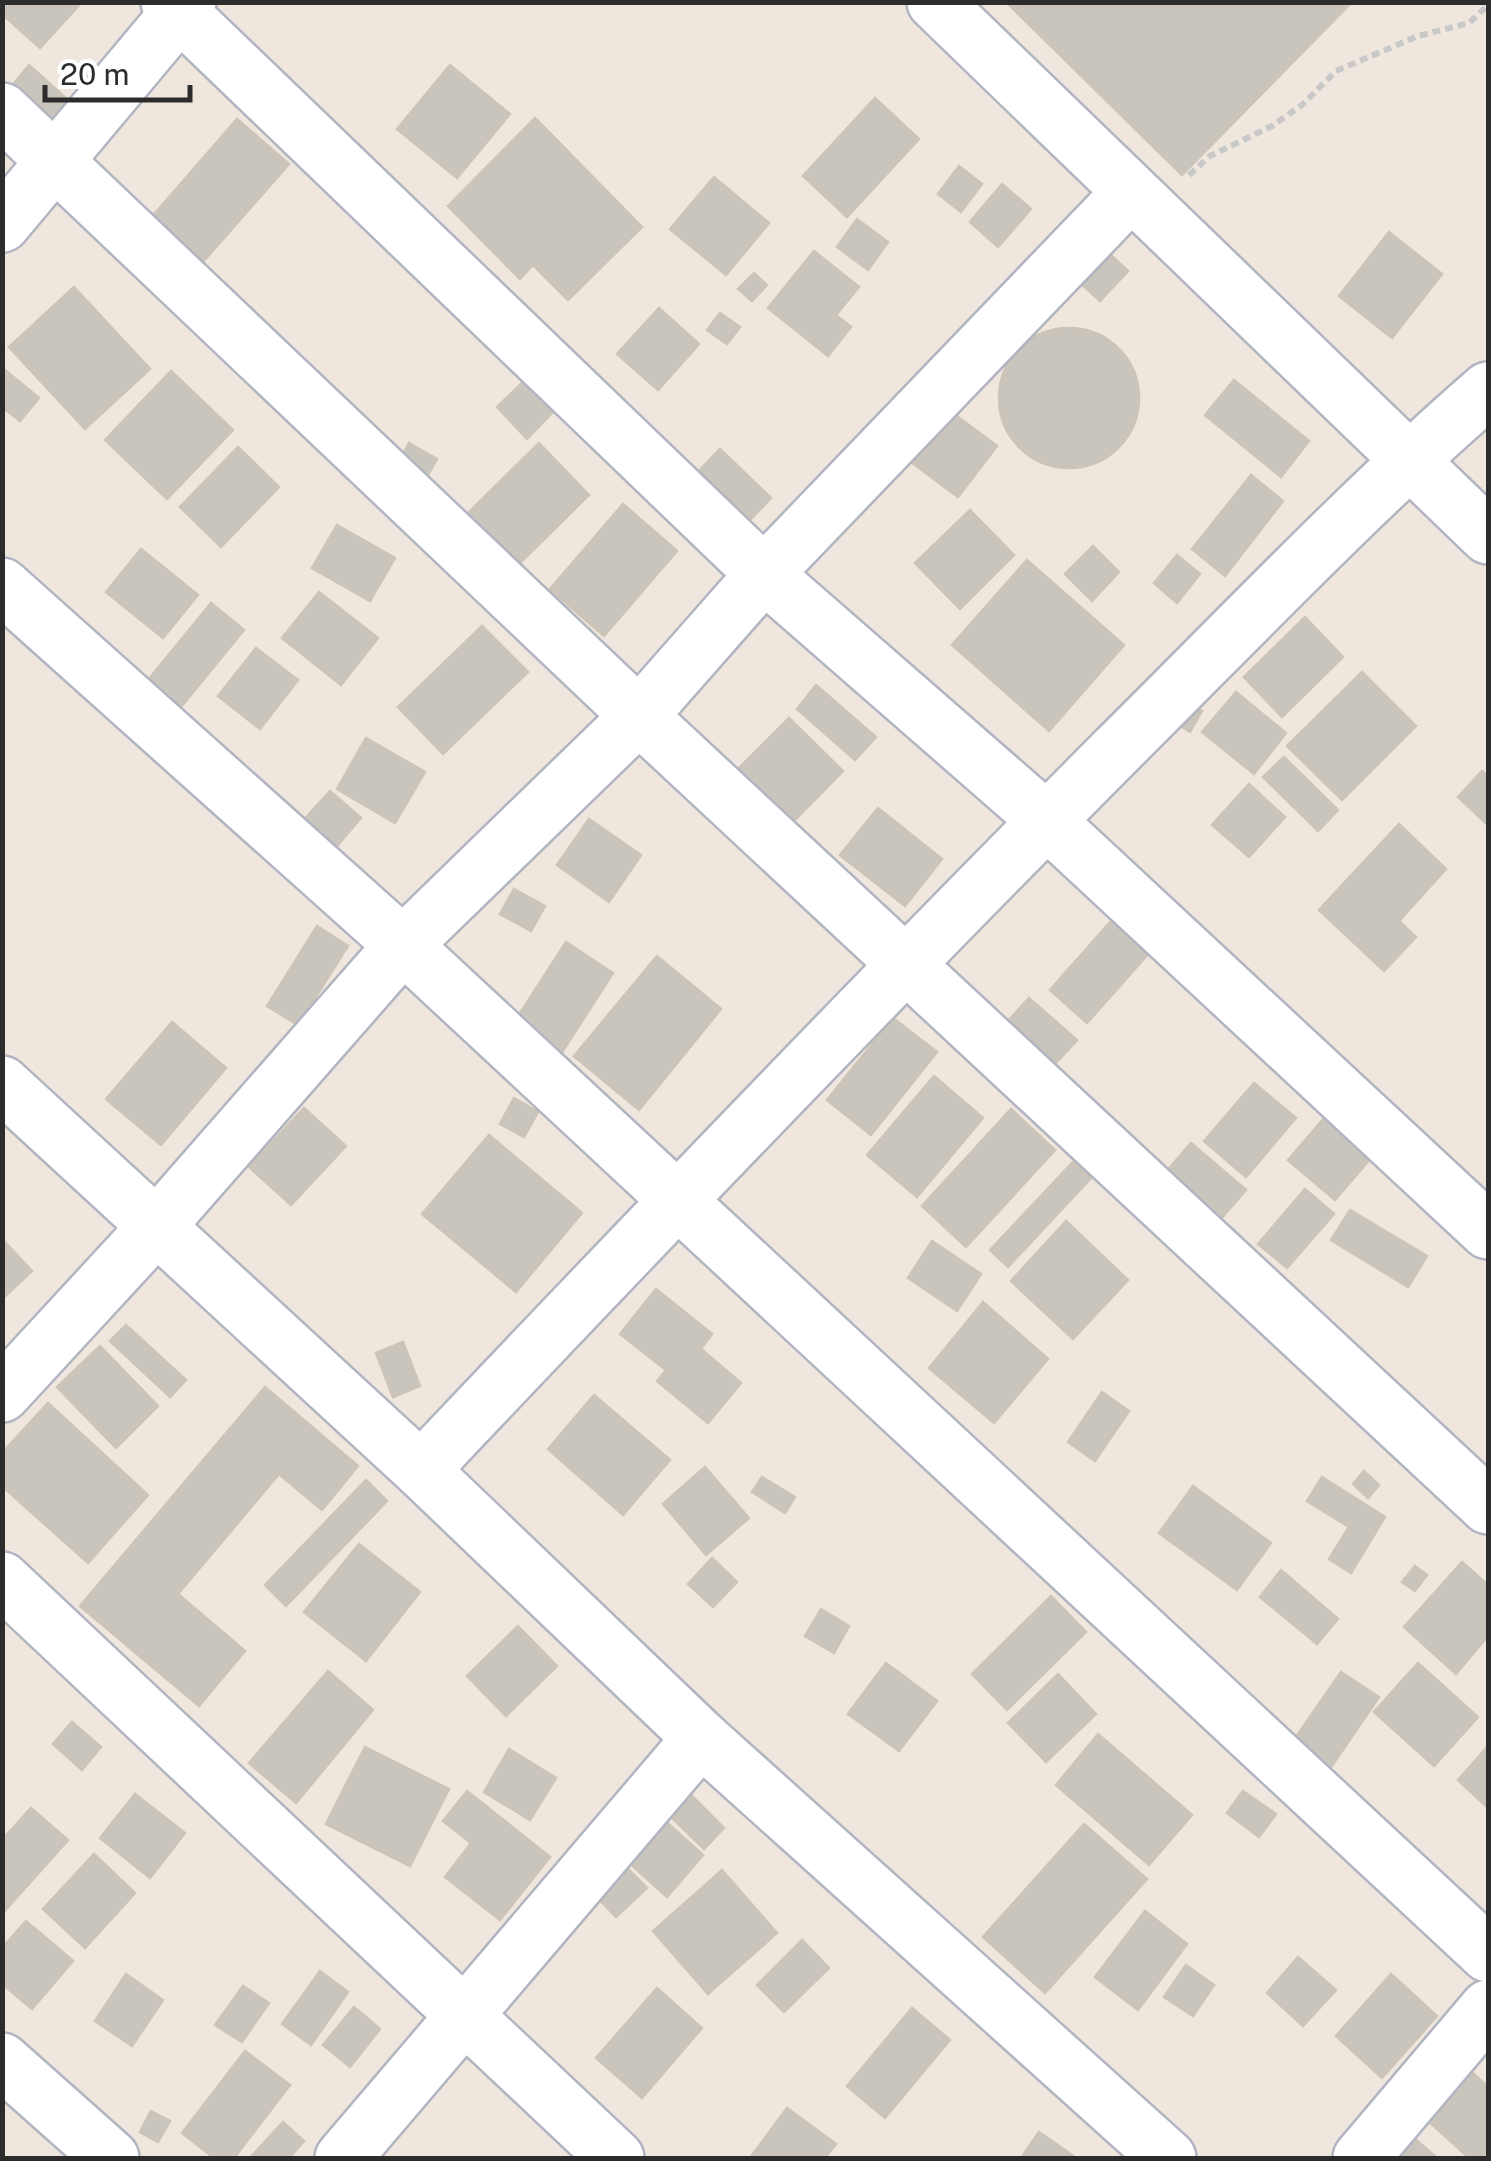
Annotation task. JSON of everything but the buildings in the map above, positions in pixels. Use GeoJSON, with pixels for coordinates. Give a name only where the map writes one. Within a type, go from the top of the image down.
{"type":"FeatureCollection","features":[{"type":"Feature","properties":{"kind":"street"},"geometry":{"type":"LineString","coordinates":[[935,2],[1406,461],[1488,536]]}},
{"type":"Feature","properties":{"kind":"street"},"geometry":{"type":"LineString","coordinates":[[2,224],[58,161],[179,6],[764,574],[1046,821],[1488,1230]]}},
{"type":"Feature","properties":{"kind":"street"},"geometry":{"type":"LineString","coordinates":[[2,112],[639,716],[1488,1506]]}},
{"type":"Feature","properties":{"kind":"street"},"geometry":{"type":"LineString","coordinates":[[2,1394],[156,1228],[403,945],[639,716],[764,574],[1130,193]]}},
{"type":"Feature","properties":{"kind":"street"},"geometry":{"type":"LineString","coordinates":[[421,1470],[674,1202],[1046,821],[1406,461],[1488,390]]}},
{"type":"Feature","properties":{"kind":"street"},"geometry":{"type":"LineString","coordinates":[[2,586],[403,945],[674,1202],[1488,1954]]}},
{"type":"Feature","properties":{"kind":"street"},"geometry":{"type":"LineString","coordinates":[[2,1084],[421,1470],[701,1738],[1168,2158]]}},
{"type":"Feature","properties":{"kind":"street"},"geometry":{"type":"LineString","coordinates":[[2,1580],[616,2158]]}},
{"type":"Feature","properties":{"kind":"street"},"geometry":{"type":"LineString","coordinates":[[343,2158],[701,1738]]}},
{"type":"Feature","properties":{"kind":"street"},"geometry":{"type":"LineString","coordinates":[[1360,2158],[1488,2008]]}},
{"type":"Feature","properties":{"kind":"street"},"geometry":{"type":"LineString","coordinates":[[2,2062],[52,2134],[111,2158]]}},
{"type":"Feature","properties":{"kind":"path"},"geometry":{"type":"LineString","coordinates":[[1130,193],[1187,176],[1210,156],[1272,126],[1302,105],[1336,72],[1418,36],[1469,22],[1488,5]]}}]}
